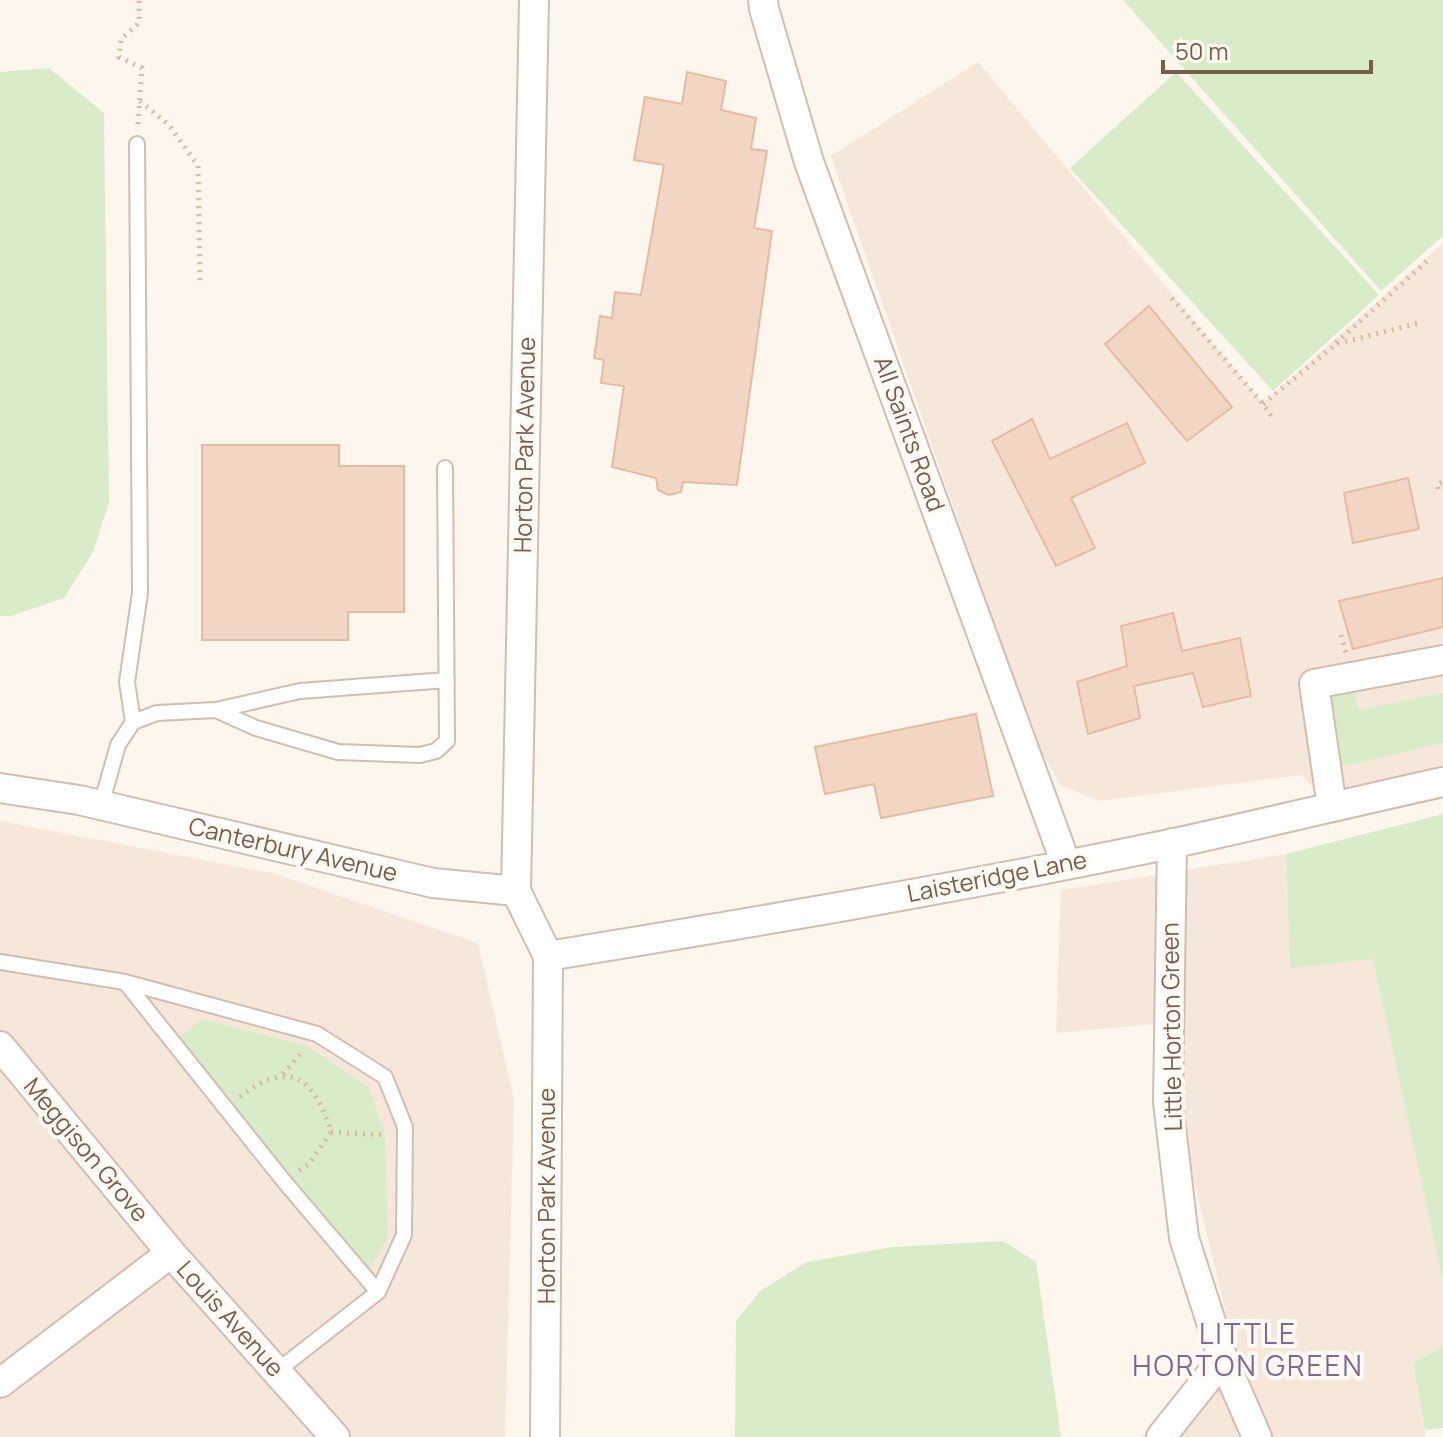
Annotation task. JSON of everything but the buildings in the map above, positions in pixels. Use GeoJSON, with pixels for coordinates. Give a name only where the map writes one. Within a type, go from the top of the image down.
{"type":"FeatureCollection","features":[{"type":"Feature","properties":{"kind":"street","name":"Horton Park Avenue"},"geometry":{"type":"LineString","coordinates":[[516,891],[534,0]]}},
{"type":"Feature","properties":{"kind":"street","name":"All Saints Road"},"geometry":{"type":"LineString","coordinates":[[763,0],[809,162],[1066,864]]}},
{"type":"Feature","properties":{"kind":"street"},"geometry":{"type":"LineString","coordinates":[[1332,807],[1314,684],[1443,660]]}},
{"type":"Feature","properties":{"kind":"street","name":"Laisteridge Lane"},"geometry":{"type":"LineString","coordinates":[[548,956],[833,909],[1066,864],[1443,782]]}},
{"type":"Feature","properties":{"kind":"street","name":"Canterbury Avenue"},"geometry":{"type":"LineString","coordinates":[[0,788],[101,805],[433,883],[516,891]]}},
{"type":"Feature","properties":{"kind":"street","name":"Little Horton Green"},"geometry":{"type":"LineString","coordinates":[[1172,843],[1168,1102],[1184,1238],[1223,1359],[1257,1437]]}},
{"type":"Feature","properties":{"kind":"street"},"geometry":{"type":"LineString","coordinates":[[516,891],[548,956]]}},
{"type":"Feature","properties":{"kind":"street","name":"Horton Park Avenue"},"geometry":{"type":"LineString","coordinates":[[545,1437],[548,956]]}},
{"type":"Feature","properties":{"kind":"street","name":"Meggison Grove"},"geometry":{"type":"LineString","coordinates":[[0,1046],[171,1253]]}},
{"type":"Feature","properties":{"kind":"street","name":"Louis Avenue"},"geometry":{"type":"LineString","coordinates":[[0,1383],[171,1253],[335,1437]]}},
{"type":"Feature","properties":{"kind":"street"},"geometry":{"type":"LineString","coordinates":[[1161,1437],[1223,1359]]}},
{"type":"Feature","properties":{"kind":"lane"},"geometry":{"type":"LineString","coordinates":[[133,722],[127,682],[140,593],[137,144]]}},
{"type":"Feature","properties":{"kind":"lane"},"geometry":{"type":"LineString","coordinates":[[216,710],[256,728],[338,752],[420,755],[436,751],[447,741],[445,468]]}},
{"type":"Feature","properties":{"kind":"lane"},"geometry":{"type":"LineString","coordinates":[[101,805],[118,745],[133,722],[157,713],[216,710],[300,691],[447,680]]}},
{"type":"Feature","properties":{"kind":"lane"},"geometry":{"type":"LineString","coordinates":[[0,962],[125,982],[317,1034],[385,1077],[405,1127],[404,1235],[378,1292],[277,1371]]}},
{"type":"Feature","properties":{"kind":"lane"},"geometry":{"type":"LineString","coordinates":[[125,982],[283,1180],[378,1292]]}},
{"type":"Feature","properties":{"kind":"path"},"geometry":{"type":"LineString","coordinates":[[137,144],[142,68],[119,57],[121,39],[139,23],[139,0]]}},
{"type":"Feature","properties":{"kind":"path"},"geometry":{"type":"LineString","coordinates":[[140,101],[169,125],[198,166],[200,282]]}},
{"type":"Feature","properties":{"kind":"path"},"geometry":{"type":"LineString","coordinates":[[1263,404],[1336,344],[1427,261]]}},
{"type":"Feature","properties":{"kind":"path"},"geometry":{"type":"LineString","coordinates":[[1172,298],[1274,420]]}},
{"type":"Feature","properties":{"kind":"path"},"geometry":{"type":"LineString","coordinates":[[1336,344],[1423,322]]}},
{"type":"Feature","properties":{"kind":"path"},"geometry":{"type":"LineString","coordinates":[[1438,489],[1437,484],[1443,482]]}},
{"type":"Feature","properties":{"kind":"path"},"geometry":{"type":"LineString","coordinates":[[230,1113],[238,1098],[258,1083],[283,1074],[317,1034]]}},
{"type":"Feature","properties":{"kind":"path"},"geometry":{"type":"LineString","coordinates":[[283,1074],[304,1083],[322,1104],[331,1132]]}},
{"type":"Feature","properties":{"kind":"path"},"geometry":{"type":"LineString","coordinates":[[331,1132],[385,1135],[405,1127]]}},
{"type":"Feature","properties":{"kind":"path"},"geometry":{"type":"LineString","coordinates":[[283,1180],[309,1164],[331,1132]]}},
{"type":"Feature","properties":{"kind":"shaded area"},"geometry":{"type":"Polygon","coordinates":[[[978,62],[1263,403],[1443,243],[1443,781],[1332,807],[1301,775],[1100,801],[1060,785],[1034,738],[831,156],[978,62]]]}},
{"type":"Feature","properties":{"kind":"shaded area"},"geometry":{"type":"Polygon","coordinates":[[[0,821],[272,873],[478,943],[514,1100],[505,1437],[0,1437],[0,821]]]}},
{"type":"Feature","properties":{"kind":"shaded area"},"geometry":{"type":"Polygon","coordinates":[[[1286,854],[1290,968],[1373,958],[1443,1282],[1443,1346],[1413,1363],[1426,1437],[1141,1437],[1232,1338],[1156,1024],[1056,1033],[1061,890],[1286,854]]]}},
{"type":"Feature","properties":{"kind":"green space"},"geometry":{"type":"Polygon","coordinates":[[[1123,0],[1443,0],[1443,236],[1381,291],[1123,0]]]}},
{"type":"Feature","properties":{"kind":"green space"},"geometry":{"type":"Polygon","coordinates":[[[49,68],[104,113],[109,503],[93,552],[64,598],[11,616],[0,616],[0,72],[49,68]]]}},
{"type":"Feature","properties":{"kind":"green space"},"geometry":{"type":"Polygon","coordinates":[[[1176,72],[1379,295],[1273,391],[1070,168],[1176,72]]]}},
{"type":"Feature","properties":{"kind":"green space"},"geometry":{"type":"Polygon","coordinates":[[[1352,686],[1359,710],[1443,693],[1443,743],[1335,768],[1321,692],[1352,686]]]}},
{"type":"Feature","properties":{"kind":"green space"},"geometry":{"type":"Polygon","coordinates":[[[1443,814],[1443,1282],[1373,959],[1290,968],[1286,854],[1443,814]]]}},
{"type":"Feature","properties":{"kind":"green space"},"geometry":{"type":"Polygon","coordinates":[[[201,1019],[307,1046],[369,1088],[385,1135],[388,1236],[370,1270],[177,1039],[201,1019]]]}},
{"type":"Feature","properties":{"kind":"green space"},"geometry":{"type":"Polygon","coordinates":[[[1003,1241],[1036,1262],[1061,1437],[735,1437],[736,1321],[760,1291],[807,1262],[892,1247],[1003,1241]]]}},
{"type":"Feature","properties":{"kind":"green space"},"geometry":{"type":"Polygon","coordinates":[[[1443,1346],[1443,1428],[1425,1430],[1413,1363],[1443,1346]]]}},
{"type":"Feature","properties":{"kind":"district","name":"LITTLE HORTON GREEN"},"geometry":{"type":"Point","coordinates":[1248,1350]}}]}
